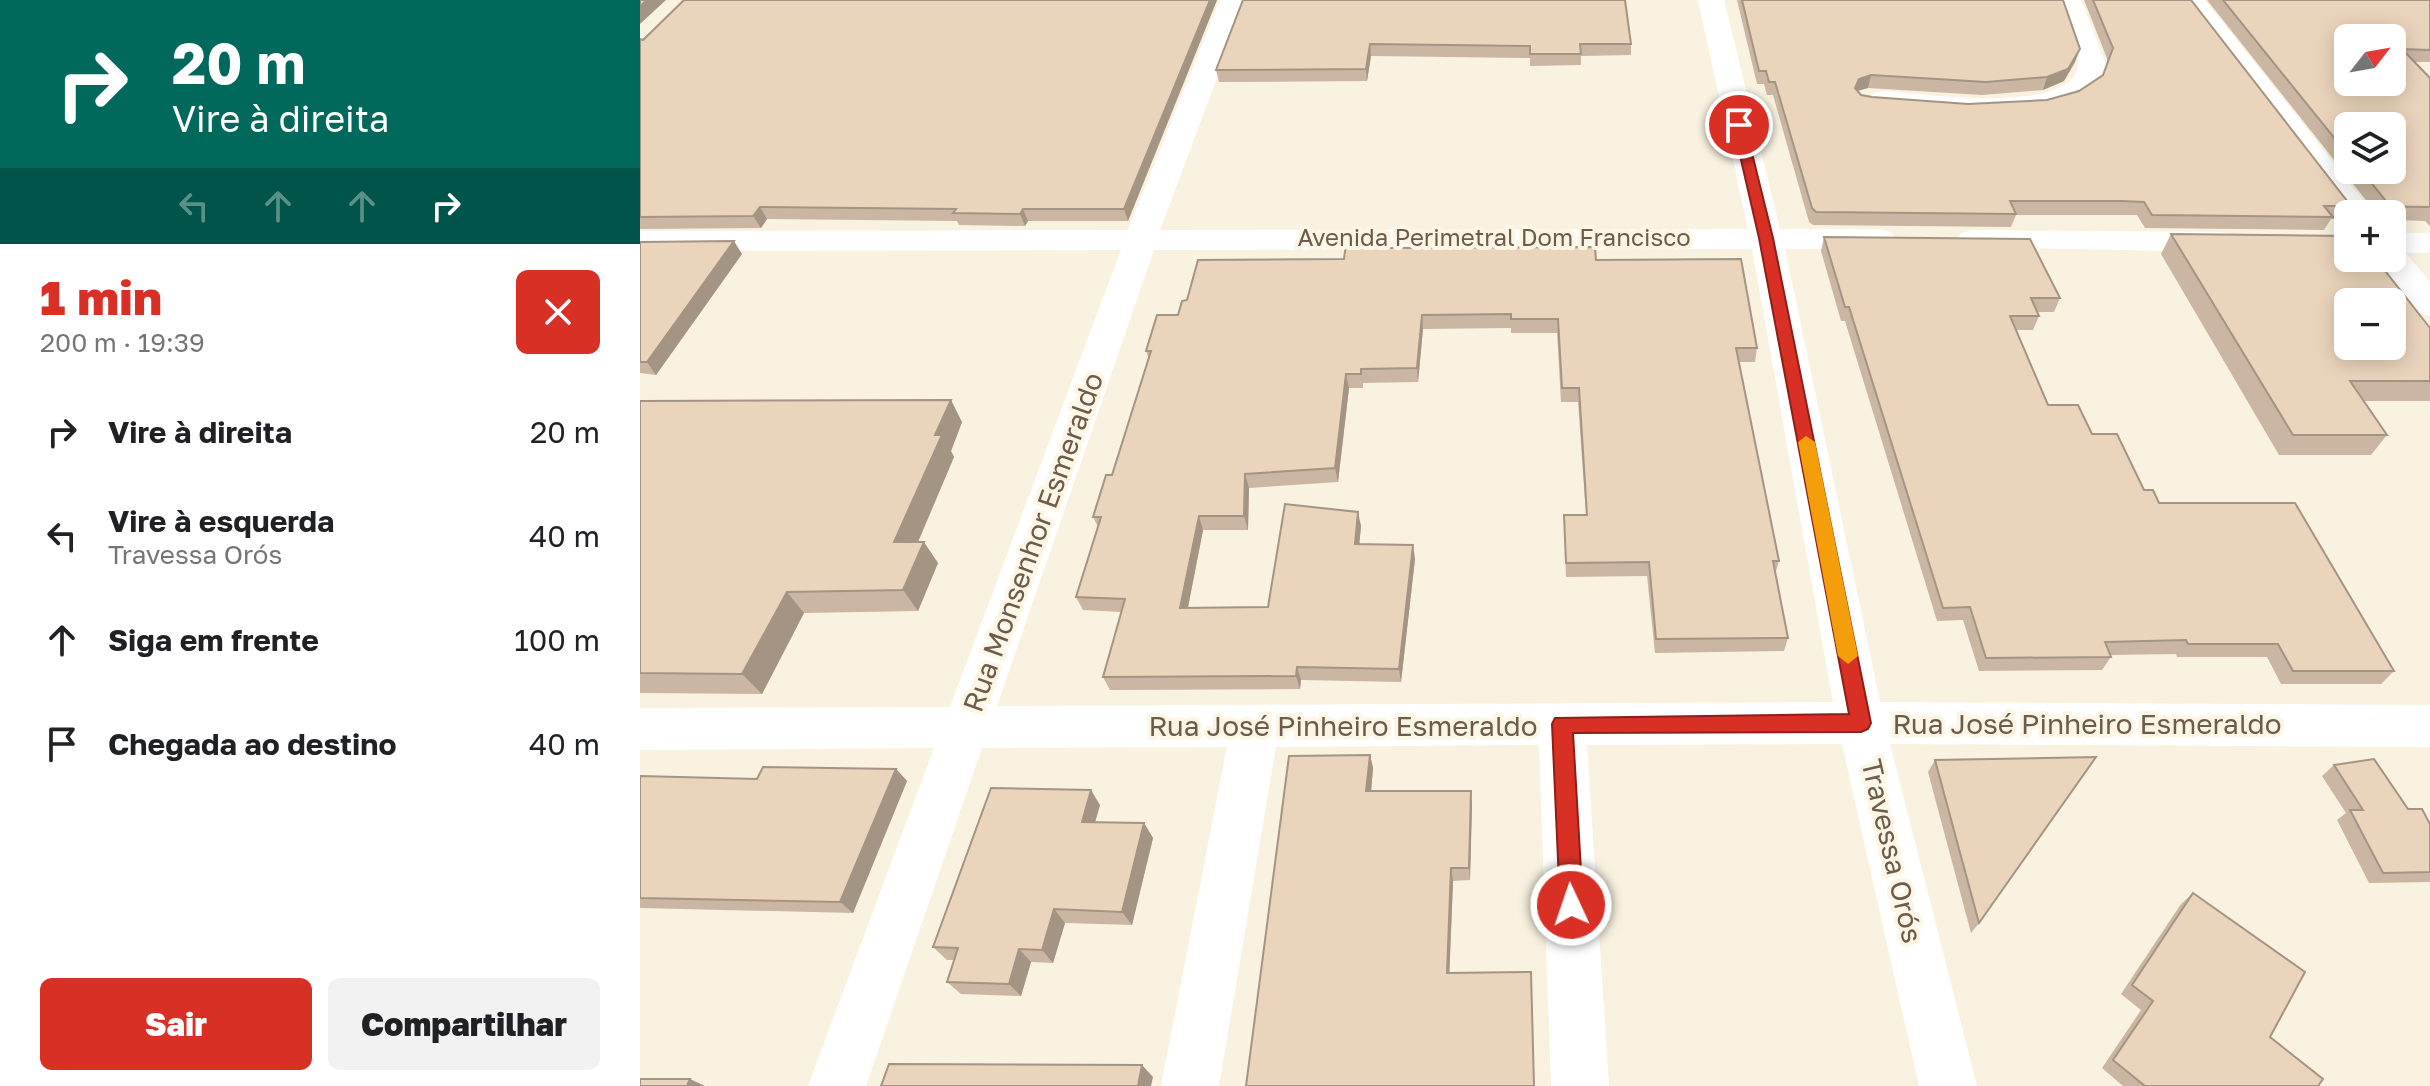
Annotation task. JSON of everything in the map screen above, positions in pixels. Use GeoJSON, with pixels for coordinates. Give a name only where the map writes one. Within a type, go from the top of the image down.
{"type":"FeatureCollection","features":[{"type":"Feature","properties":{"kind":"street","name":"Rua Monsenhor Esmeraldo"},"geometry":{"type":"LineString","coordinates":[[837,1086],[1141,239],[1233,0]]}},
{"type":"Feature","properties":{"kind":"street","name":"Travessa Orós"},"geometry":{"type":"LineString","coordinates":[[1711,0],[1766,238],[1861,723],[1948,1086]]}},
{"type":"Feature","properties":{"kind":"street"},"geometry":{"type":"LineString","coordinates":[[1869,99],[2017,106],[2051,102],[2085,83],[2091,69],[2090,55],[2068,0]]}},
{"type":"Feature","properties":{"kind":"street"},"geometry":{"type":"LineString","coordinates":[[2192,0],[2347,200]]}},
{"type":"Feature","properties":{"kind":"street","name":"Avenida Perimetral Dom Francisco"},"geometry":{"type":"LineString","coordinates":[[640,241],[1766,238],[2254,242]]}},
{"type":"Feature","properties":{"kind":"street"},"geometry":{"type":"LineString","coordinates":[[2406,243],[2430,243]]}},
{"type":"Feature","properties":{"kind":"street"},"geometry":{"type":"LineString","coordinates":[[2404,272],[2430,305]]}},
{"type":"Feature","properties":{"kind":"street","name":"Rua José Pinheiro Esmeraldo"},"geometry":{"type":"LineString","coordinates":[[640,729],[1861,723],[2430,726]]}},
{"type":"Feature","properties":{"kind":"street"},"geometry":{"type":"LineString","coordinates":[[1562,724],[1580,1086]]}},
{"type":"Feature","properties":{"kind":"street"},"geometry":{"type":"LineString","coordinates":[[1190,1086],[1255,727]]}},
{"type":"Feature","properties":{"kind":"building"},"geometry":{"type":"Polygon","coordinates":[[[684,0],[1210,0],[1124,209],[1023,209],[1020,214],[953,213],[956,209],[760,207],[753,216],[640,217],[640,39],[643,40],[684,0]]]}},
{"type":"Feature","properties":{"kind":"building"},"geometry":{"type":"Polygon","coordinates":[[[1243,0],[1625,0],[1631,44],[1580,44],[1581,54],[1530,54],[1530,46],[1370,44],[1366,69],[1216,70],[1243,0]]]}},
{"type":"Feature","properties":{"kind":"building"},"geometry":{"type":"Polygon","coordinates":[[[1742,0],[2063,0],[2080,49],[2068,69],[2047,77],[1986,82],[1871,75],[1859,79],[1855,88],[1861,95],[1872,97],[1968,104],[2047,100],[2079,91],[2103,75],[2113,48],[2093,0],[2191,0],[2346,200],[2334,200],[2334,206],[2324,206],[2333,217],[2152,215],[2144,202],[2121,201],[2010,201],[2016,214],[1816,212],[1812,208],[1775,82],[1769,82],[1766,71],[1759,71],[1742,0]]]}},
{"type":"Feature","properties":{"kind":"building"},"geometry":{"type":"Polygon","coordinates":[[[2223,0],[2430,0],[2430,50],[2406,49],[2406,24],[2334,24],[2334,96],[2406,96],[2406,53],[2430,78],[2430,207],[2406,207],[2406,200],[2385,200],[2372,184],[2406,184],[2406,112],[2334,112],[2334,138],[2223,0]]]}},
{"type":"Feature","properties":{"kind":"building"},"geometry":{"type":"Polygon","coordinates":[[[2171,234],[2334,236],[2334,272],[2386,272],[2399,288],[2334,288],[2334,360],[2406,360],[2406,297],[2430,328],[2430,381],[2350,381],[2387,435],[2293,435],[2171,234]]]}},
{"type":"Feature","properties":{"kind":"building"},"geometry":{"type":"Polygon","coordinates":[[[1824,237],[2030,239],[2060,298],[2031,298],[2039,316],[2010,316],[2048,405],[2078,405],[2092,434],[2117,434],[2144,490],[2153,490],[2159,503],[2295,503],[2394,671],[2293,671],[2278,644],[2188,644],[2186,640],[2105,642],[2111,657],[1986,658],[1970,607],[1943,608],[1849,307],[1845,307],[1824,237]]]}},
{"type":"Feature","properties":{"kind":"building"},"geometry":{"type":"Polygon","coordinates":[[[734,241],[647,362],[640,362],[640,242],[734,241]]]}},
{"type":"Feature","properties":{"kind":"building"},"geometry":{"type":"Polygon","coordinates":[[[1346,243],[1386,243],[1385,248],[1595,247],[1596,260],[1741,259],[1757,348],[1736,348],[1779,561],[1773,561],[1788,638],[1656,639],[1649,562],[1566,563],[1564,515],[1587,515],[1579,388],[1562,388],[1558,319],[1511,319],[1511,314],[1422,315],[1417,368],[1361,369],[1361,374],[1346,374],[1335,468],[1245,474],[1244,516],[1199,516],[1180,608],[1268,607],[1285,504],[1358,512],[1355,544],[1413,545],[1399,669],[1297,667],[1296,676],[1103,677],[1125,599],[1076,597],[1101,517],[1093,517],[1106,475],[1112,475],[1151,351],[1146,351],[1157,315],[1178,315],[1182,301],[1187,300],[1198,260],[1344,259],[1346,243]]]}},
{"type":"Feature","properties":{"kind":"building"},"geometry":{"type":"Polygon","coordinates":[[[951,400],[935,435],[942,435],[894,542],[924,542],[903,590],[787,592],[742,674],[640,673],[640,401],[951,400]]]}},
{"type":"Feature","properties":{"kind":"building"},"geometry":{"type":"Polygon","coordinates":[[[1370,755],[1366,791],[1471,791],[1469,868],[1451,868],[1447,973],[1531,972],[1534,1086],[1246,1086],[1289,756],[1370,755]]]}},
{"type":"Feature","properties":{"kind":"building"},"geometry":{"type":"Polygon","coordinates":[[[2096,757],[1979,923],[1935,760],[2096,757]]]}},
{"type":"Feature","properties":{"kind":"building"},"geometry":{"type":"Polygon","coordinates":[[[2374,759],[2408,809],[2422,809],[2430,824],[2430,872],[2383,873],[2350,810],[2363,810],[2334,765],[2374,759]]]}},
{"type":"Feature","properties":{"kind":"building"},"geometry":{"type":"Polygon","coordinates":[[[763,767],[896,769],[840,902],[640,898],[640,776],[757,779],[763,767]]]}},
{"type":"Feature","properties":{"kind":"building"},"geometry":{"type":"Polygon","coordinates":[[[991,788],[1091,790],[1082,822],[1144,823],[1122,912],[1054,909],[1042,950],[1019,949],[1009,984],[947,982],[958,948],[933,947],[991,788]]]}},
{"type":"Feature","properties":{"kind":"building"},"geometry":{"type":"Polygon","coordinates":[[[2193,893],[2305,972],[2270,1037],[2323,1079],[2318,1086],[2145,1086],[2113,1060],[2153,1001],[2132,985],[2193,893]]]}},
{"type":"Feature","properties":{"kind":"building"},"geometry":{"type":"Polygon","coordinates":[[[889,1064],[1142,1065],[1138,1086],[881,1086],[889,1064]]]}},
{"type":"Feature","properties":{"kind":"building"},"geometry":{"type":"Polygon","coordinates":[[[640,1079],[690,1079],[687,1086],[640,1086],[640,1079]]]}},
{"type":"Feature","properties":{"kind":"slow traffic"},"geometry":{"type":"LineString","coordinates":[[1806,442],[1848,656]]}},
{"type":"Feature","properties":{"kind":"route"},"geometry":{"type":"LineString","coordinates":[[1571,905],[1562,724],[1861,723],[1766,238],[1739,125]]}}]}
